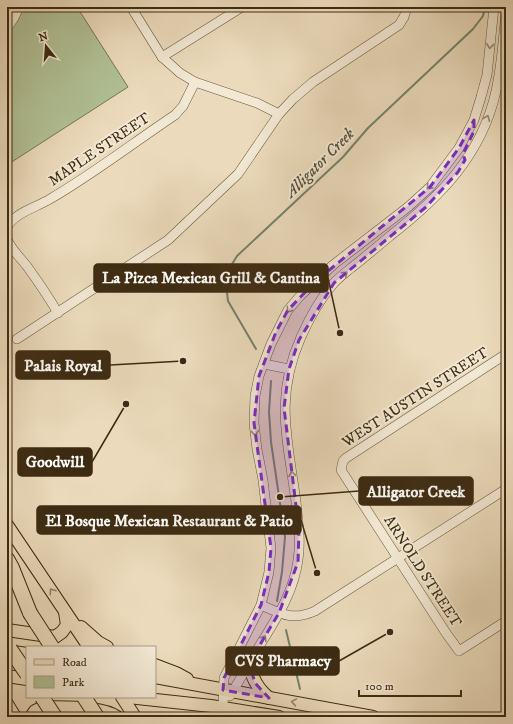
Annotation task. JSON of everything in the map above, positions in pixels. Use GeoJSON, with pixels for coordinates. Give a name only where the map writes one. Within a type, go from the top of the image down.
{"type":"FeatureCollection","features":[{"type":"Feature","properties":{"kind":"highway"},"geometry":{"type":"LineString","coordinates":[[7,559],[30,612]]}},
{"type":"Feature","properties":{"kind":"highway"},"geometry":{"type":"LineString","coordinates":[[7,579],[51,646]]}},
{"type":"Feature","properties":{"kind":"highway"},"geometry":{"type":"LineString","coordinates":[[7,644],[26,672]]}},
{"type":"Feature","properties":{"kind":"highway"},"geometry":{"type":"LineString","coordinates":[[43,698],[55,717]]}},
{"type":"Feature","properties":{"kind":"highway"},"geometry":{"type":"LineString","coordinates":[[85,698],[97,717]]}},
{"type":"Feature","properties":{"kind":"main road"},"geometry":{"type":"LineString","coordinates":[[7,525],[88,646]]}},
{"type":"Feature","properties":{"kind":"main road"},"geometry":{"type":"LineString","coordinates":[[7,630],[55,637],[62,632],[67,625],[68,615]]}},
{"type":"Feature","properties":{"kind":"main road"},"geometry":{"type":"LineString","coordinates":[[68,615],[98,642],[105,646]]}},
{"type":"Feature","properties":{"kind":"main road"},"geometry":{"type":"LineString","coordinates":[[7,651],[26,654]]}},
{"type":"Feature","properties":{"kind":"main road"},"geometry":{"type":"LineString","coordinates":[[249,663],[255,683],[260,691],[269,698]]}},
{"type":"Feature","properties":{"kind":"main road"},"geometry":{"type":"LineString","coordinates":[[156,665],[176,673],[199,685]]}},
{"type":"Feature","properties":{"kind":"main road"},"geometry":{"type":"LineString","coordinates":[[7,676],[26,679]]}},
{"type":"Feature","properties":{"kind":"main road"},"geometry":{"type":"LineString","coordinates":[[156,677],[373,717]]}},
{"type":"Feature","properties":{"kind":"main road"},"geometry":{"type":"LineString","coordinates":[[123,698],[135,717]]}},
{"type":"Feature","properties":{"kind":"main road"},"geometry":{"type":"LineString","coordinates":[[140,698],[186,702],[220,712],[279,717]]}},
{"type":"Feature","properties":{"kind":"main road"},"geometry":{"type":"LineString","coordinates":[[7,704],[15,717]]}},
{"type":"Feature","properties":{"kind":"main road"},"geometry":{"type":"LineString","coordinates":[[31,717],[35,711],[43,707],[101,710],[111,713],[117,717]]}},
{"type":"Feature","properties":{"kind":"street"},"geometry":{"type":"LineString","coordinates":[[7,28],[19,7]]}},
{"type":"Feature","properties":{"kind":"street"},"geometry":{"type":"LineString","coordinates":[[131,7],[162,57],[180,73],[195,82],[257,103],[279,114]]}},
{"type":"Feature","properties":{"kind":"street"},"geometry":{"type":"LineString","coordinates":[[162,57],[242,7]]}},
{"type":"Feature","properties":{"kind":"street"},"geometry":{"type":"LineString","coordinates":[[17,339],[168,240],[238,174],[279,114],[293,99],[313,82],[399,25],[404,17],[407,7]]}},
{"type":"Feature","properties":{"kind":"street"},"geometry":{"type":"LineString","coordinates":[[228,690],[224,678],[261,605],[269,572],[271,548],[263,480],[256,450],[254,423],[255,396],[271,344],[288,310],[333,265],[394,219],[430,187],[459,148],[474,120],[482,97],[488,66],[494,7]]}},
{"type":"Feature","properties":{"kind":"street"},"geometry":{"type":"LineString","coordinates":[[220,712],[228,690],[249,663],[279,613],[288,594],[298,562],[300,530],[285,423],[285,395],[289,369],[303,332],[319,303],[334,283],[426,207],[452,179],[466,160],[482,131],[496,92],[506,13]]}},
{"type":"Feature","properties":{"kind":"street"},"geometry":{"type":"LineString","coordinates":[[488,66],[500,67]]}},
{"type":"Feature","properties":{"kind":"street","name":"MAPLE STREET"},"geometry":{"type":"LineString","coordinates":[[7,227],[11,220],[49,199],[175,115],[183,106],[195,82]]}},
{"type":"Feature","properties":{"kind":"street"},"geometry":{"type":"LineString","coordinates":[[466,160],[463,152],[474,131],[474,120]]}},
{"type":"Feature","properties":{"kind":"street"},"geometry":{"type":"LineString","coordinates":[[443,171],[452,179]]}},
{"type":"Feature","properties":{"kind":"street"},"geometry":{"type":"LineString","coordinates":[[394,219],[401,228]]}},
{"type":"Feature","properties":{"kind":"street"},"geometry":{"type":"LineString","coordinates":[[7,238],[9,244],[28,268],[58,313]]}},
{"type":"Feature","properties":{"kind":"street"},"geometry":{"type":"LineString","coordinates":[[314,283],[327,292]]}},
{"type":"Feature","properties":{"kind":"street","name":"WEST AUSTIN STREET"},"geometry":{"type":"LineString","coordinates":[[342,465],[346,458],[506,354]]}},
{"type":"Feature","properties":{"kind":"street"},"geometry":{"type":"LineString","coordinates":[[264,364],[289,369]]}},
{"type":"Feature","properties":{"kind":"street","name":"ARNOLD STREET"},"geometry":{"type":"LineString","coordinates":[[342,465],[341,470],[459,651],[506,621]]}},
{"type":"Feature","properties":{"kind":"street"},"geometry":{"type":"LineString","coordinates":[[261,605],[279,613],[299,616],[311,613],[506,489]]}},
{"type":"Feature","properties":{"kind":"highlighted area"},"geometry":{"type":"Polygon","coordinates":[[[474,120],[474,131],[463,154],[465,160],[458,172],[426,207],[334,283],[299,340],[289,369],[284,408],[299,530],[298,562],[279,613],[249,663],[255,683],[269,698],[223,690],[224,678],[261,605],[269,572],[271,548],[254,423],[259,376],[276,332],[288,310],[316,281],[430,187],[459,148],[474,120]]]}},
{"type":"Feature","properties":{"kind":"green space"},"geometry":{"type":"Polygon","coordinates":[[[7,7],[77,7],[128,87],[7,165],[7,7]]]}},
{"type":"Feature","properties":{"kind":"waterway","name":"Alligator Creek"},"geometry":{"type":"LineString","coordinates":[[256,349],[228,301],[226,284],[229,269],[237,256],[343,157],[368,128],[473,29],[483,16],[485,7]]}},
{"type":"Feature","properties":{"kind":"waterway","name":"Alligator Creek"},"geometry":{"type":"LineString","coordinates":[[271,381],[269,412],[271,442],[285,537],[282,572],[277,601]]}},
{"type":"Feature","properties":{"kind":"waterway","name":"Alligator Creek"},"geometry":{"type":"LineString","coordinates":[[286,630],[300,689]]}},
{"type":"Feature","properties":{"kind":"place","name":"La Pizca Mexican Grill & Cantina"},"geometry":{"type":"Point","coordinates":[340,333]}},
{"type":"Feature","properties":{"kind":"place","name":"Palais Royal"},"geometry":{"type":"Point","coordinates":[183,361]}},
{"type":"Feature","properties":{"kind":"place","name":"Goodwill"},"geometry":{"type":"Point","coordinates":[126,404]}},
{"type":"Feature","properties":{"kind":"place","name":"Alligator Creek"},"geometry":{"type":"Point","coordinates":[280,497]}},
{"type":"Feature","properties":{"kind":"place","name":"El Bosque Mexican Restaurant & Patio"},"geometry":{"type":"Point","coordinates":[317,573]}},
{"type":"Feature","properties":{"kind":"place","name":"CVS Pharmacy"},"geometry":{"type":"Point","coordinates":[390,632]}}]}
